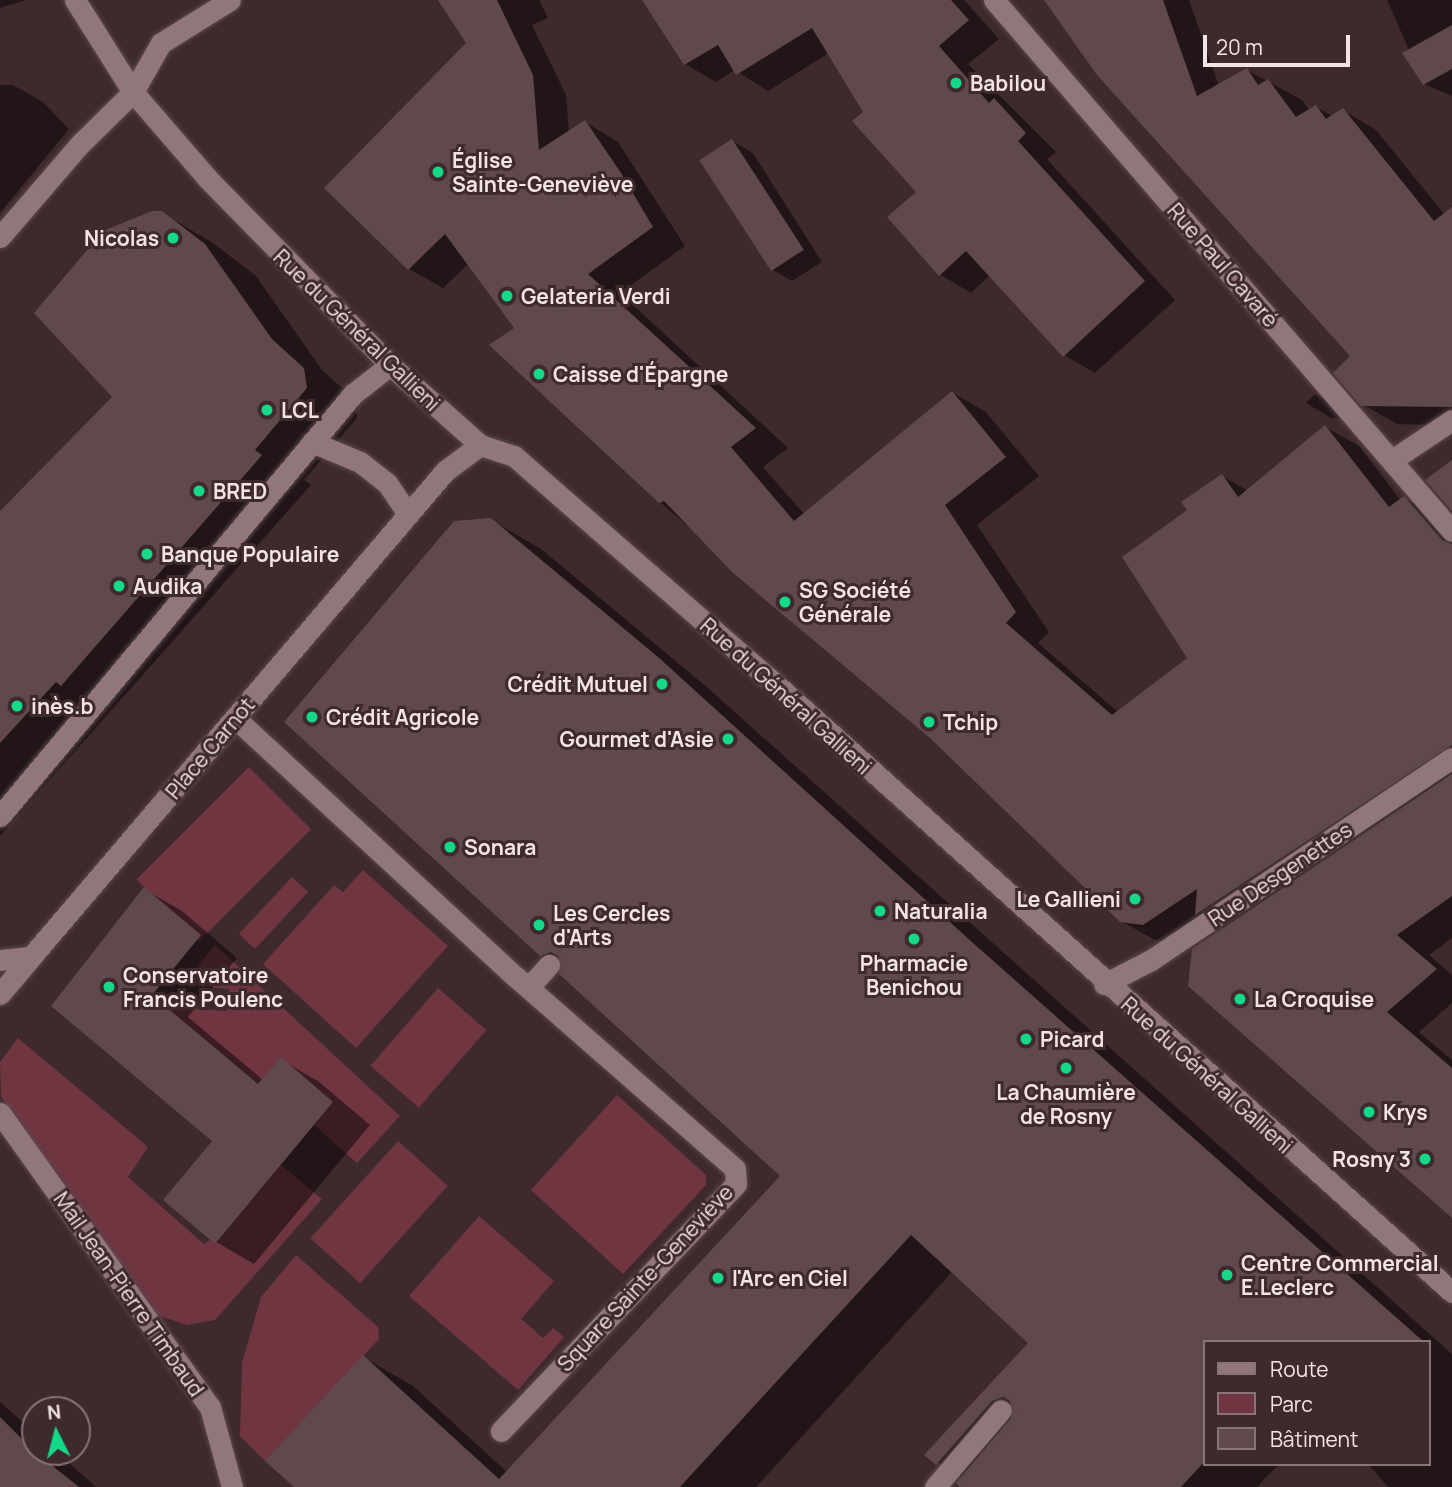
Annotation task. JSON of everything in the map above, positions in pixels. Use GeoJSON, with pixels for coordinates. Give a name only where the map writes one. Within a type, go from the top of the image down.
{"type":"FeatureCollection","features":[{"type":"Feature","properties":{"kind":"main road","name":"Rue du Général Gallieni"},"geometry":{"type":"LineString","coordinates":[[75,0],[133,92],[247,222],[390,365],[480,445],[514,456],[770,679],[1104,984],[1452,1292]]}},
{"type":"Feature","properties":{"kind":"main road"},"geometry":{"type":"LineString","coordinates":[[0,237],[79,145],[133,92],[161,43],[230,0]]}},
{"type":"Feature","properties":{"kind":"main road","name":"Rue Paul Cavaré"},"geometry":{"type":"LineString","coordinates":[[994,0],[1452,531]]}},
{"type":"Feature","properties":{"kind":"main road"},"geometry":{"type":"LineString","coordinates":[[0,816],[353,394],[390,365]]}},
{"type":"Feature","properties":{"kind":"main road"},"geometry":{"type":"LineString","coordinates":[[1392,460],[1452,420]]}},
{"type":"Feature","properties":{"kind":"main road"},"geometry":{"type":"LineString","coordinates":[[312,442],[360,462],[387,483],[408,514]]}},
{"type":"Feature","properties":{"kind":"main road","name":"Place Carnot"},"geometry":{"type":"LineString","coordinates":[[31,957],[445,471],[480,445]]}},
{"type":"Feature","properties":{"kind":"main road","name":"Square Sainte-Geneviève"},"geometry":{"type":"LineString","coordinates":[[235,718],[529,988],[735,1169],[736,1184],[501,1431]]}},
{"type":"Feature","properties":{"kind":"main road","name":"Rue Desgenettes"},"geometry":{"type":"LineString","coordinates":[[1104,984],[1151,960],[1452,758]]}},
{"type":"Feature","properties":{"kind":"main road"},"geometry":{"type":"LineString","coordinates":[[0,960],[31,957]]}},
{"type":"Feature","properties":{"kind":"main road"},"geometry":{"type":"LineString","coordinates":[[0,994],[31,957]]}},
{"type":"Feature","properties":{"kind":"main road"},"geometry":{"type":"LineString","coordinates":[[529,988],[549,965]]}},
{"type":"Feature","properties":{"kind":"main road","name":"Mail Jean-Pierre Timbaud"},"geometry":{"type":"LineString","coordinates":[[0,1113],[210,1408],[232,1487]]}},
{"type":"Feature","properties":{"kind":"main road"},"geometry":{"type":"LineString","coordinates":[[935,1487],[1001,1410]]}},
{"type":"Feature","properties":{"kind":"green space"},"geometry":{"type":"Polygon","coordinates":[[[249,767],[311,829],[199,942],[137,879],[249,767]]]}},
{"type":"Feature","properties":{"kind":"green space"},"geometry":{"type":"Polygon","coordinates":[[[363,870],[448,946],[356,1048],[263,964],[334,885],[343,892],[363,870]]]}},
{"type":"Feature","properties":{"kind":"green space"},"geometry":{"type":"Polygon","coordinates":[[[292,877],[308,892],[255,949],[239,934],[292,877]]]}},
{"type":"Feature","properties":{"kind":"green space"},"geometry":{"type":"Polygon","coordinates":[[[215,945],[400,1116],[357,1163],[314,1125],[333,1102],[281,1058],[258,1084],[165,1006],[227,1011],[229,989],[183,984],[215,945]]]}},
{"type":"Feature","properties":{"kind":"green space"},"geometry":{"type":"Polygon","coordinates":[[[438,988],[486,1030],[419,1108],[370,1066],[438,988]]]}},
{"type":"Feature","properties":{"kind":"green space"},"geometry":{"type":"Polygon","coordinates":[[[18,1038],[148,1147],[128,1177],[204,1244],[210,1240],[216,1243],[281,1165],[322,1199],[215,1320],[187,1325],[151,1313],[1,1096],[0,1062],[18,1038]]]}},
{"type":"Feature","properties":{"kind":"green space"},"geometry":{"type":"Polygon","coordinates":[[[617,1095],[706,1175],[706,1185],[623,1274],[531,1190],[617,1095]]]}},
{"type":"Feature","properties":{"kind":"green space"},"geometry":{"type":"Polygon","coordinates":[[[398,1141],[448,1186],[360,1283],[310,1238],[398,1141]]]}},
{"type":"Feature","properties":{"kind":"green space"},"geometry":{"type":"Polygon","coordinates":[[[479,1216],[554,1281],[521,1319],[543,1338],[553,1328],[564,1337],[518,1390],[409,1296],[479,1216]]]}},
{"type":"Feature","properties":{"kind":"green space"},"geometry":{"type":"Polygon","coordinates":[[[296,1255],[378,1327],[379,1339],[265,1461],[240,1436],[242,1363],[261,1297],[296,1255]]]}},
{"type":"Feature","properties":{"kind":"building"},"geometry":{"type":"Polygon","coordinates":[[[438,0],[497,0],[533,75],[539,150],[585,120],[653,227],[588,274],[756,428],[731,447],[794,521],[952,391],[1006,457],[945,505],[1016,612],[1006,623],[1112,715],[1187,658],[1122,557],[1187,510],[1181,502],[1222,474],[1238,497],[1325,425],[1389,507],[1404,496],[1442,540],[1452,544],[1452,745],[1195,915],[1197,889],[1143,925],[1120,922],[930,738],[732,572],[664,501],[659,503],[489,345],[514,328],[445,234],[408,270],[324,188],[466,43],[438,0]]]}},
{"type":"Feature","properties":{"kind":"building"},"geometry":{"type":"Polygon","coordinates":[[[642,0],[951,0],[969,20],[939,46],[989,103],[994,98],[1026,133],[1018,141],[1145,281],[1063,357],[966,251],[939,276],[887,217],[916,192],[852,121],[863,112],[812,28],[736,75],[718,45],[684,65],[642,0]]]}},
{"type":"Feature","properties":{"kind":"building"},"geometry":{"type":"Polygon","coordinates":[[[1044,0],[1163,0],[1197,96],[1247,68],[1258,85],[1268,79],[1296,117],[1316,105],[1326,119],[1343,108],[1434,221],[1452,207],[1452,407],[1361,406],[1333,373],[1350,356],[1097,75],[1044,0]]]}},
{"type":"Feature","properties":{"kind":"building"},"geometry":{"type":"Polygon","coordinates":[[[1452,25],[1452,69],[1423,85],[1402,53],[1452,25]]]}},
{"type":"Feature","properties":{"kind":"building"},"geometry":{"type":"Polygon","coordinates":[[[732,139],[804,250],[771,271],[699,160],[732,139]]]}},
{"type":"Feature","properties":{"kind":"building"},"geometry":{"type":"Polygon","coordinates":[[[152,211],[162,211],[205,244],[272,339],[304,368],[307,388],[255,450],[262,455],[61,686],[56,682],[0,743],[0,511],[112,397],[34,313],[103,231],[152,211]]]}},
{"type":"Feature","properties":{"kind":"building"},"geometry":{"type":"Polygon","coordinates":[[[1452,460],[1452,511],[1425,480],[1452,460]]]}},
{"type":"Feature","properties":{"kind":"building"},"geometry":{"type":"Polygon","coordinates":[[[491,518],[658,657],[973,943],[1422,1340],[1204,1340],[1204,1462],[1181,1487],[960,1487],[956,1483],[1011,1418],[1010,1401],[1003,1397],[992,1401],[936,1465],[924,1455],[1028,1343],[911,1235],[680,1487],[294,1487],[265,1461],[363,1355],[499,1479],[780,1176],[559,974],[558,956],[551,952],[540,956],[284,722],[454,521],[491,518]]]}},
{"type":"Feature","properties":{"kind":"building"},"geometry":{"type":"Polygon","coordinates":[[[1452,774],[1452,896],[1397,935],[1437,969],[1387,1012],[1452,1068],[1452,1218],[1188,986],[1192,949],[1452,774]]]}},
{"type":"Feature","properties":{"kind":"building"},"geometry":{"type":"Polygon","coordinates":[[[144,887],[201,935],[152,995],[258,1084],[281,1057],[333,1102],[215,1244],[163,1200],[212,1141],[51,1006],[144,887]]]}},
{"type":"Feature","properties":{"kind":"building"},"geometry":{"type":"Polygon","coordinates":[[[0,1417],[21,1438],[21,1466],[53,1466],[79,1487],[0,1487],[0,1417]]]}},
{"type":"Feature","properties":{"kind":"place","name":"Babilou"},"geometry":{"type":"Point","coordinates":[956,83]}},
{"type":"Feature","properties":{"kind":"place","name":"Église Sainte-Geneviève"},"geometry":{"type":"Point","coordinates":[438,172]}},
{"type":"Feature","properties":{"kind":"place","name":"Nicolas"},"geometry":{"type":"Point","coordinates":[173,238]}},
{"type":"Feature","properties":{"kind":"place","name":"Gelateria Verdi"},"geometry":{"type":"Point","coordinates":[507,296]}},
{"type":"Feature","properties":{"kind":"place","name":"Caisse d'Épargne"},"geometry":{"type":"Point","coordinates":[539,374]}},
{"type":"Feature","properties":{"kind":"place","name":"LCL"},"geometry":{"type":"Point","coordinates":[267,410]}},
{"type":"Feature","properties":{"kind":"place","name":"BRED"},"geometry":{"type":"Point","coordinates":[199,491]}},
{"type":"Feature","properties":{"kind":"place","name":"Banque Populaire"},"geometry":{"type":"Point","coordinates":[147,554]}},
{"type":"Feature","properties":{"kind":"place","name":"Audika"},"geometry":{"type":"Point","coordinates":[119,586]}},
{"type":"Feature","properties":{"kind":"place","name":"SG Société Générale"},"geometry":{"type":"Point","coordinates":[785,602]}},
{"type":"Feature","properties":{"kind":"place","name":"Crédit Mutuel"},"geometry":{"type":"Point","coordinates":[662,684]}},
{"type":"Feature","properties":{"kind":"place","name":"inès.b"},"geometry":{"type":"Point","coordinates":[17,706]}},
{"type":"Feature","properties":{"kind":"place","name":"Crédit Agricole"},"geometry":{"type":"Point","coordinates":[312,717]}},
{"type":"Feature","properties":{"kind":"place","name":"Tchip"},"geometry":{"type":"Point","coordinates":[929,722]}},
{"type":"Feature","properties":{"kind":"place","name":"Gourmet d'Asie"},"geometry":{"type":"Point","coordinates":[728,739]}},
{"type":"Feature","properties":{"kind":"place","name":"Sonara"},"geometry":{"type":"Point","coordinates":[450,847]}},
{"type":"Feature","properties":{"kind":"place","name":"Le Gallieni"},"geometry":{"type":"Point","coordinates":[1135,899]}},
{"type":"Feature","properties":{"kind":"place","name":"Naturalia"},"geometry":{"type":"Point","coordinates":[880,911]}},
{"type":"Feature","properties":{"kind":"place","name":"Les Cercles d'Arts"},"geometry":{"type":"Point","coordinates":[539,925]}},
{"type":"Feature","properties":{"kind":"place","name":"Pharmacie Benichou"},"geometry":{"type":"Point","coordinates":[914,939]}},
{"type":"Feature","properties":{"kind":"place","name":"Conservatoire Francis Poulenc"},"geometry":{"type":"Point","coordinates":[109,987]}},
{"type":"Feature","properties":{"kind":"place","name":"La Croquise"},"geometry":{"type":"Point","coordinates":[1240,999]}},
{"type":"Feature","properties":{"kind":"place","name":"Picard"},"geometry":{"type":"Point","coordinates":[1026,1039]}},
{"type":"Feature","properties":{"kind":"place","name":"La Chaumière de Rosny"},"geometry":{"type":"Point","coordinates":[1066,1068]}},
{"type":"Feature","properties":{"kind":"place","name":"Krys"},"geometry":{"type":"Point","coordinates":[1369,1112]}},
{"type":"Feature","properties":{"kind":"place","name":"Rosny 3"},"geometry":{"type":"Point","coordinates":[1425,1159]}},
{"type":"Feature","properties":{"kind":"place","name":"Centre Commercial E.Leclerc"},"geometry":{"type":"Point","coordinates":[1227,1275]}},
{"type":"Feature","properties":{"kind":"place","name":"l'Arc en Ciel"},"geometry":{"type":"Point","coordinates":[718,1278]}}]}
